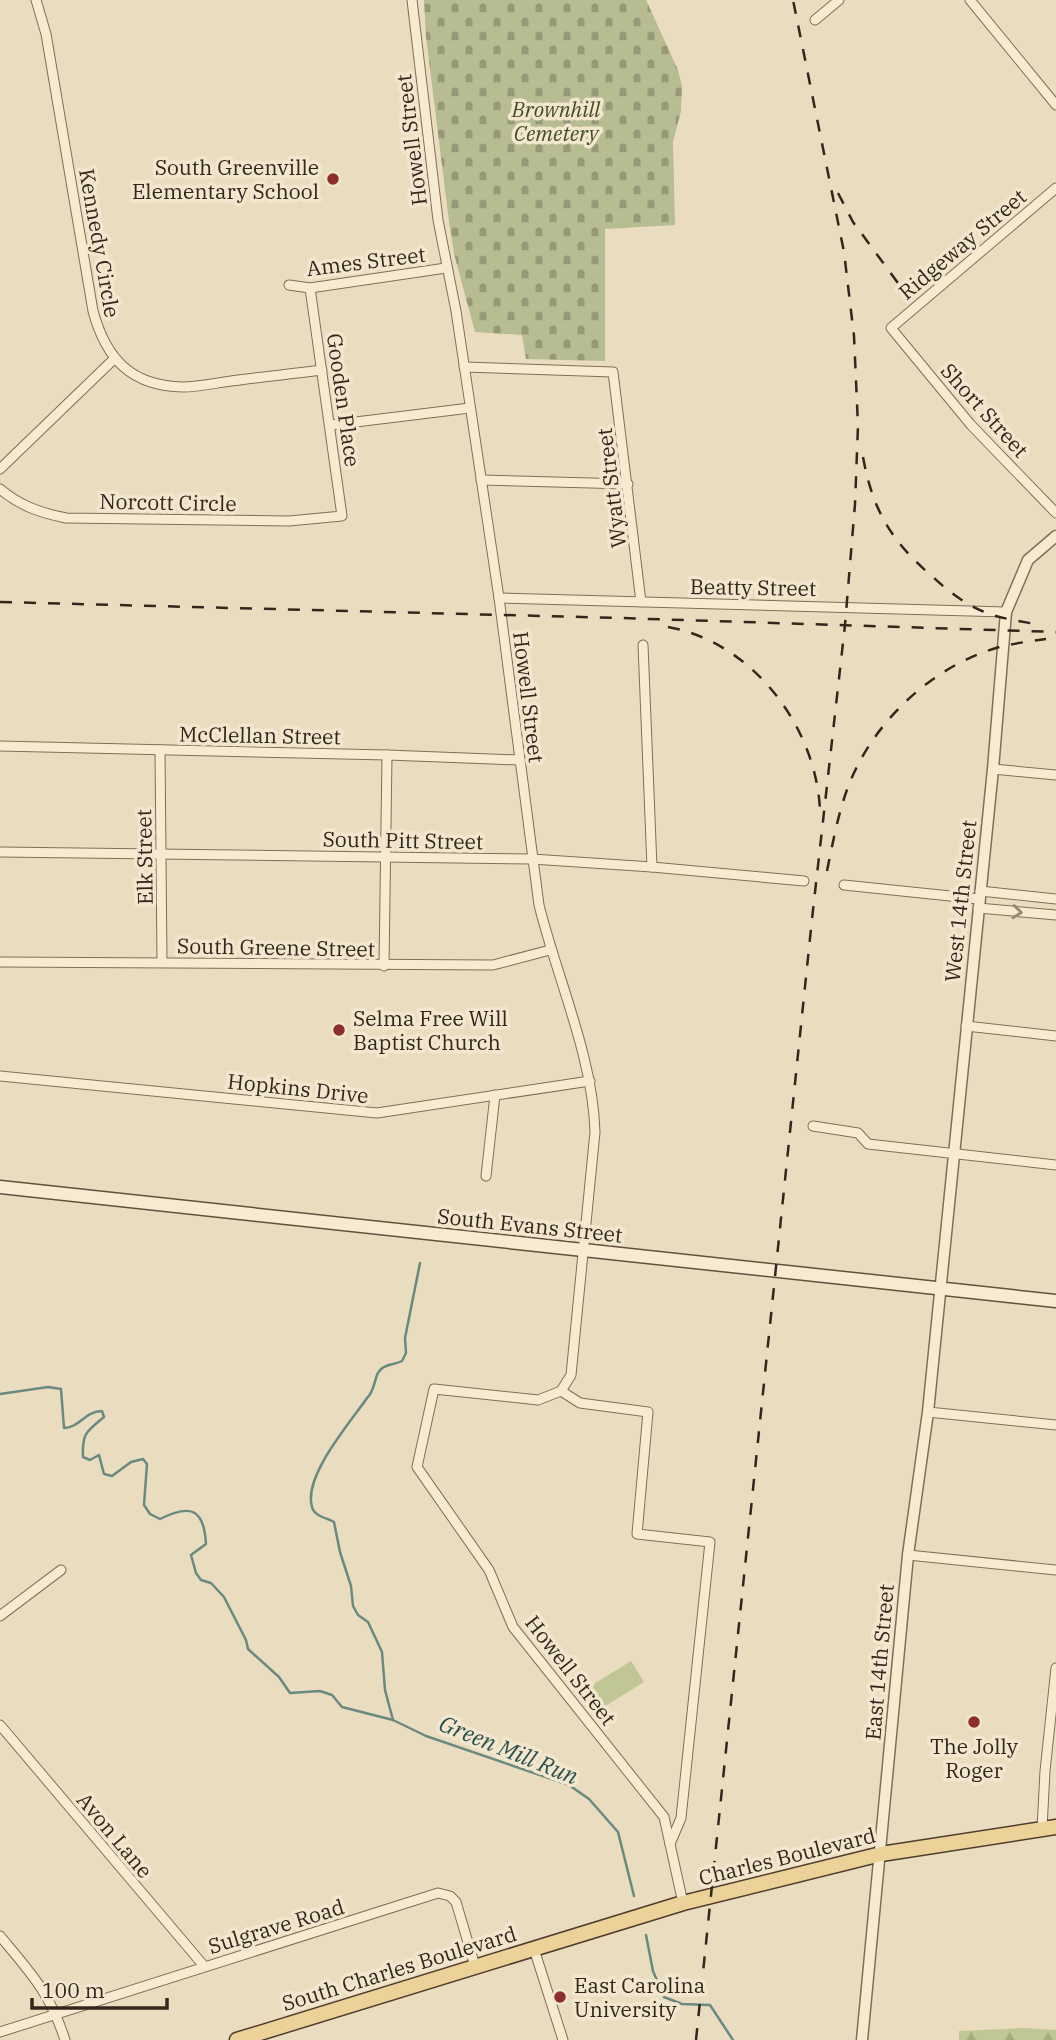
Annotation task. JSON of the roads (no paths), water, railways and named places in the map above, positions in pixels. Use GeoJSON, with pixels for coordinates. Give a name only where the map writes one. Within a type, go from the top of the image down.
{"type":"FeatureCollection","features":[{"type":"Feature","properties":{"kind":"main road","name":"South Evans Street"},"geometry":{"type":"LineString","coordinates":[[0,1187],[1056,1301]]}},
{"type":"Feature","properties":{"kind":"main road","name":"Charles Boulevard"},"geometry":{"type":"LineString","coordinates":[[534,1949],[683,1903],[880,1854],[1049,1828]]}},
{"type":"Feature","properties":{"kind":"main road","name":"South Charles Boulevard"},"geometry":{"type":"LineString","coordinates":[[237,2040],[534,1949]]}},
{"type":"Feature","properties":{"kind":"street","name":"Kennedy Circle"},"geometry":{"type":"LineString","coordinates":[[36,0],[46,34],[93,311],[103,343],[114,359]]}},
{"type":"Feature","properties":{"kind":"street","name":"Howell Street"},"geometry":{"type":"LineString","coordinates":[[412,0],[446,268],[456,312],[499,598],[531,859],[550,950],[590,1081],[595,1106],[585,1250],[571,1375],[561,1391],[538,1400],[434,1389],[417,1467],[489,1570],[513,1627],[664,1817],[683,1903]]}},
{"type":"Feature","properties":{"kind":"street"},"geometry":{"type":"LineString","coordinates":[[815,20],[839,0]]}},
{"type":"Feature","properties":{"kind":"street"},"geometry":{"type":"LineString","coordinates":[[970,0],[1056,105]]}},
{"type":"Feature","properties":{"kind":"street","name":"Ridgeway Street"},"geometry":{"type":"LineString","coordinates":[[891,328],[1056,188]]}},
{"type":"Feature","properties":{"kind":"street","name":"Ames Street"},"geometry":{"type":"LineString","coordinates":[[289,285],[310,288],[446,268]]}},
{"type":"Feature","properties":{"kind":"street","name":"Gooden Place"},"geometry":{"type":"LineString","coordinates":[[310,288],[342,516]]}},
{"type":"Feature","properties":{"kind":"street","name":"Short Street"},"geometry":{"type":"LineString","coordinates":[[891,328],[971,425],[1056,513]]}},
{"type":"Feature","properties":{"kind":"street"},"geometry":{"type":"LineString","coordinates":[[0,469],[114,359],[135,374],[159,385],[185,387],[322,370]]}},
{"type":"Feature","properties":{"kind":"street","name":"Wyatt Street"},"geometry":{"type":"LineString","coordinates":[[464,367],[613,372],[642,602]]}},
{"type":"Feature","properties":{"kind":"street"},"geometry":{"type":"LineString","coordinates":[[331,425],[470,408]]}},
{"type":"Feature","properties":{"kind":"street"},"geometry":{"type":"LineString","coordinates":[[481,480],[628,484]]}},
{"type":"Feature","properties":{"kind":"street","name":"Norcott Circle"},"geometry":{"type":"LineString","coordinates":[[0,489],[40,513],[66,519],[289,521],[342,516]]}},
{"type":"Feature","properties":{"kind":"street","name":"West 14th Street"},"geometry":{"type":"LineString","coordinates":[[939,1288],[993,769],[1006,611],[1028,560],[1056,536]]}},
{"type":"Feature","properties":{"kind":"street","name":"Beatty Street"},"geometry":{"type":"LineString","coordinates":[[499,598],[1006,611]]}},
{"type":"Feature","properties":{"kind":"street"},"geometry":{"type":"LineString","coordinates":[[643,645],[652,867]]}},
{"type":"Feature","properties":{"kind":"street","name":"McClellan Street"},"geometry":{"type":"LineString","coordinates":[[0,746],[387,755],[519,761]]}},
{"type":"Feature","properties":{"kind":"street","name":"Elk Street"},"geometry":{"type":"LineString","coordinates":[[160,750],[162,962]]}},
{"type":"Feature","properties":{"kind":"street"},"geometry":{"type":"LineString","coordinates":[[384,966],[387,755]]}},
{"type":"Feature","properties":{"kind":"street"},"geometry":{"type":"LineString","coordinates":[[993,769],[1056,775]]}},
{"type":"Feature","properties":{"kind":"street","name":"South Pitt Street"},"geometry":{"type":"LineString","coordinates":[[0,852],[531,859],[804,881]]}},
{"type":"Feature","properties":{"kind":"street"},"geometry":{"type":"LineString","coordinates":[[844,885],[979,899],[1056,915]]}},
{"type":"Feature","properties":{"kind":"street"},"geometry":{"type":"LineString","coordinates":[[979,899],[1056,899]]}},
{"type":"Feature","properties":{"kind":"street","name":"South Greene Street"},"geometry":{"type":"LineString","coordinates":[[0,961],[493,965],[550,950]]}},
{"type":"Feature","properties":{"kind":"street"},"geometry":{"type":"LineString","coordinates":[[966,1026],[1056,1035]]}},
{"type":"Feature","properties":{"kind":"street","name":"Hopkins Drive"},"geometry":{"type":"LineString","coordinates":[[0,1076],[377,1114],[590,1081]]}},
{"type":"Feature","properties":{"kind":"street"},"geometry":{"type":"LineString","coordinates":[[486,1176],[495,1095]]}},
{"type":"Feature","properties":{"kind":"street"},"geometry":{"type":"LineString","coordinates":[[813,1126],[858,1133],[868,1144],[1056,1165]]}},
{"type":"Feature","properties":{"kind":"street","name":"East 14th Street"},"geometry":{"type":"LineString","coordinates":[[862,2040],[908,1555],[928,1412],[939,1288]]}},
{"type":"Feature","properties":{"kind":"street"},"geometry":{"type":"LineString","coordinates":[[561,1391],[580,1404],[648,1412],[636,1534],[710,1542],[681,1818],[670,1844]]}},
{"type":"Feature","properties":{"kind":"street"},"geometry":{"type":"LineString","coordinates":[[928,1412],[1056,1425]]}},
{"type":"Feature","properties":{"kind":"street"},"geometry":{"type":"LineString","coordinates":[[908,1555],[1056,1570]]}},
{"type":"Feature","properties":{"kind":"street"},"geometry":{"type":"LineString","coordinates":[[0,1616],[61,1570]]}},
{"type":"Feature","properties":{"kind":"street"},"geometry":{"type":"LineString","coordinates":[[1049,1828],[1045,1771],[1056,1668]]}},
{"type":"Feature","properties":{"kind":"street","name":"Avon Lane"},"geometry":{"type":"LineString","coordinates":[[0,1725],[204,1966]]}},
{"type":"Feature","properties":{"kind":"street"},"geometry":{"type":"LineString","coordinates":[[664,1817],[682,1808]]}},
{"type":"Feature","properties":{"kind":"street","name":"Sulgrave Road"},"geometry":{"type":"LineString","coordinates":[[0,2032],[438,1893],[450,1896],[456,1902],[475,1966]]}},
{"type":"Feature","properties":{"kind":"street"},"geometry":{"type":"LineString","coordinates":[[0,1936],[40,1984],[57,2014],[65,2040]]}},
{"type":"Feature","properties":{"kind":"street"},"geometry":{"type":"LineString","coordinates":[[534,1949],[563,2040]]}},
{"type":"Feature","properties":{"kind":"waterway","name":"Green Mill Run"},"geometry":{"type":"LineString","coordinates":[[393,1720],[385,1690],[382,1652],[368,1622],[358,1615],[353,1606],[351,1586],[334,1522],[315,1513],[311,1494],[321,1465],[370,1394],[378,1373],[386,1366],[402,1361],[406,1353],[405,1338],[420,1263]]}},
{"type":"Feature","properties":{"kind":"waterway","name":"Green Mill Run"},"geometry":{"type":"LineString","coordinates":[[0,1394],[48,1387],[61,1389],[64,1428],[102,1411],[104,1417],[84,1438],[83,1457],[90,1460],[99,1455],[104,1474],[112,1476],[131,1462],[143,1459],[147,1464],[144,1505],[150,1514],[160,1519],[187,1511],[198,1516],[205,1532],[206,1544],[191,1555],[196,1573],[201,1580],[211,1583],[224,1597],[248,1649],[279,1677],[290,1693],[320,1691],[332,1695],[342,1707],[393,1720],[426,1736],[569,1785],[589,1799],[618,1832],[634,1896]]}},
{"type":"Feature","properties":{"kind":"waterway","name":"Green Mill Run"},"geometry":{"type":"LineString","coordinates":[[646,1935],[653,1971],[664,1997],[682,2004],[710,2005],[733,2040]]}},
{"type":"Feature","properties":{"kind":"railway"},"geometry":{"type":"LineString","coordinates":[[696,2040],[845,625],[855,504],[858,426],[854,336],[844,252],[793,0]]}},
{"type":"Feature","properties":{"kind":"railway"},"geometry":{"type":"LineString","coordinates":[[838,193],[853,222],[898,283]]}},
{"type":"Feature","properties":{"kind":"railway"},"geometry":{"type":"LineString","coordinates":[[863,457],[872,494],[886,525],[919,565],[951,592],[976,608],[996,616],[1040,625]]}},
{"type":"Feature","properties":{"kind":"railway"},"geometry":{"type":"LineString","coordinates":[[0,602],[1056,632]]}},
{"type":"Feature","properties":{"kind":"railway"},"geometry":{"type":"LineString","coordinates":[[668,627],[698,636],[727,650],[752,669],[774,693],[792,719],[806,748],[816,779],[820,810]]}},
{"type":"Feature","properties":{"kind":"railway"},"geometry":{"type":"LineString","coordinates":[[827,871],[848,787],[859,763],[890,718],[909,698],[953,666],[1003,646],[1046,639]]}},
{"type":"Feature","properties":{"kind":"place","name":"South Greenville Elementary School"},"geometry":{"type":"Point","coordinates":[333,179]}},
{"type":"Feature","properties":{"kind":"place","name":"Selma Free Will Baptist Church"},"geometry":{"type":"Point","coordinates":[339,1030]}},
{"type":"Feature","properties":{"kind":"place","name":"The Jolly Roger"},"geometry":{"type":"Point","coordinates":[974,1722]}},
{"type":"Feature","properties":{"kind":"place","name":"East Carolina University"},"geometry":{"type":"Point","coordinates":[560,1997]}},
{"type":"Feature","properties":{"kind":"park label","name":"Brownhill Cemetery"},"geometry":{"type":"Point","coordinates":[556,121]}}]}
